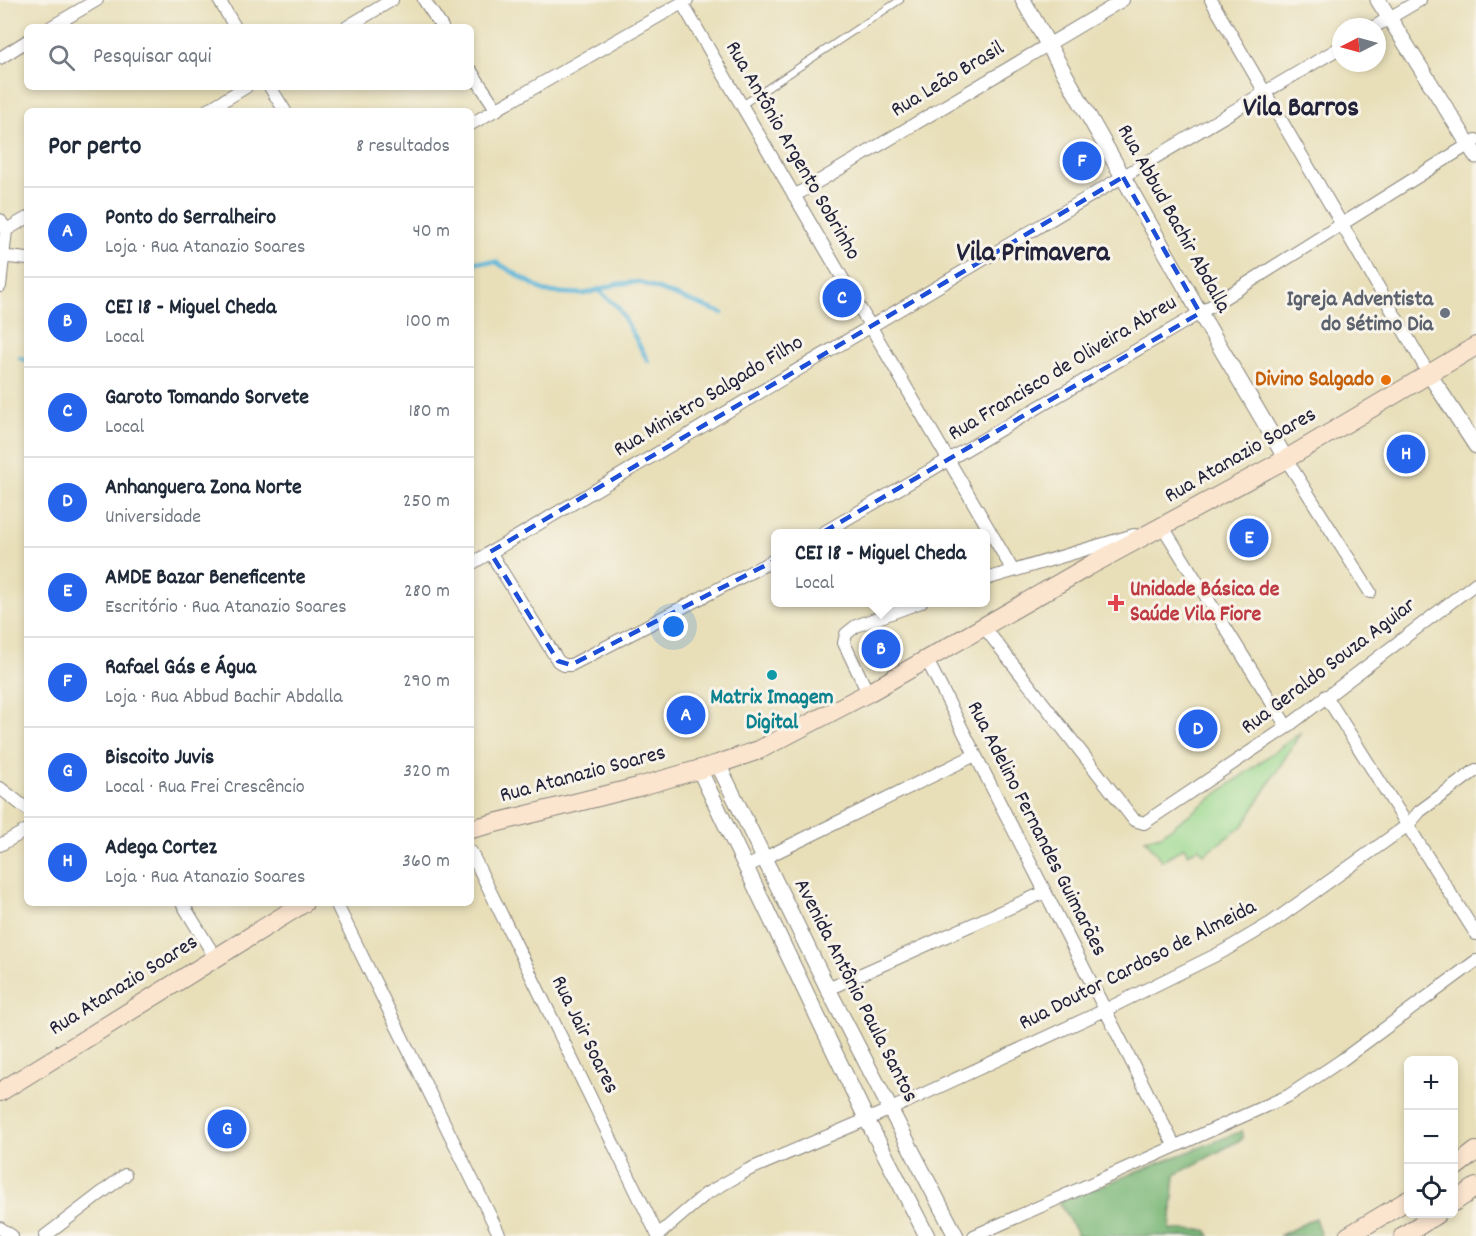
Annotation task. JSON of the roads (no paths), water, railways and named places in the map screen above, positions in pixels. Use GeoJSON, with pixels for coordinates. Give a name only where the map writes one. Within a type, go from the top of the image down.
{"type":"FeatureCollection","features":[{"type":"Feature","properties":{"kind":"main road","name":"Rua Atanazio Soares"},"geometry":{"type":"LineString","coordinates":[[474,828],[718,765],[759,750],[868,693],[1089,566],[1286,459],[1476,346]]}},
{"type":"Feature","properties":{"kind":"main road","name":"Rua Atanazio Soares"},"geometry":{"type":"LineString","coordinates":[[0,1092],[299,906]]}},
{"type":"Feature","properties":{"kind":"main road"},"geometry":{"type":"LineString","coordinates":[[1458,1165],[1476,1152]]}},
{"type":"Feature","properties":{"kind":"main road"},"geometry":{"type":"LineString","coordinates":[[1458,1199],[1476,1187]]}},
{"type":"Feature","properties":{"kind":"main road"},"geometry":{"type":"LineString","coordinates":[[1348,1236],[1404,1202]]}},
{"type":"Feature","properties":{"kind":"main road"},"geometry":{"type":"LineString","coordinates":[[1403,1236],[1431,1218]]}},
{"type":"Feature","properties":{"kind":"street"},"geometry":{"type":"LineString","coordinates":[[56,24],[97,0]]}},
{"type":"Feature","properties":{"kind":"street"},"geometry":{"type":"LineString","coordinates":[[219,0],[233,24]]}},
{"type":"Feature","properties":{"kind":"street"},"geometry":{"type":"LineString","coordinates":[[352,24],[392,0]]}},
{"type":"Feature","properties":{"kind":"street"},"geometry":{"type":"LineString","coordinates":[[424,0],[440,24]]}},
{"type":"Feature","properties":{"kind":"street","name":"Rua Abbud Bachir Abdalla"},"geometry":{"type":"LineString","coordinates":[[1023,0],[1200,313],[1286,459]]}},
{"type":"Feature","properties":{"kind":"street","name":"Rua Leão Brasil"},"geometry":{"type":"LineString","coordinates":[[794,196],[1123,0]]}},
{"type":"Feature","properties":{"kind":"street"},"geometry":{"type":"LineString","coordinates":[[1211,0],[1429,374],[1476,446]]}},
{"type":"Feature","properties":{"kind":"street"},"geometry":{"type":"LineString","coordinates":[[1378,0],[1474,147]]}},
{"type":"Feature","properties":{"kind":"street"},"geometry":{"type":"LineString","coordinates":[[1386,20],[1420,0]]}},
{"type":"Feature","properties":{"kind":"street"},"geometry":{"type":"LineString","coordinates":[[474,122],[685,2]]}},
{"type":"Feature","properties":{"kind":"street","name":"Rua Antônio Argento Sobrinho"},"geometry":{"type":"LineString","coordinates":[[685,2],[741,106],[989,529]]}},
{"type":"Feature","properties":{"kind":"street"},"geometry":{"type":"LineString","coordinates":[[0,57],[24,43]]}},
{"type":"Feature","properties":{"kind":"street","name":"Rua Ministro Salgado Filho"},"geometry":{"type":"LineString","coordinates":[[474,562],[1332,52]]}},
{"type":"Feature","properties":{"kind":"street"},"geometry":{"type":"LineString","coordinates":[[474,76],[497,110]]}},
{"type":"Feature","properties":{"kind":"street"},"geometry":{"type":"LineString","coordinates":[[211,108],[241,90]]}},
{"type":"Feature","properties":{"kind":"street"},"geometry":{"type":"LineString","coordinates":[[272,90],[283,108]]}},
{"type":"Feature","properties":{"kind":"street","name":"Rua Francisco de Oliveira Abreu"},"geometry":{"type":"LineString","coordinates":[[830,529],[1200,313],[1341,223],[1474,147]]}},
{"type":"Feature","properties":{"kind":"street"},"geometry":{"type":"LineString","coordinates":[[0,286],[3,225],[24,219]]}},
{"type":"Feature","properties":{"kind":"street"},"geometry":{"type":"LineString","coordinates":[[1,256],[24,259]]}},
{"type":"Feature","properties":{"kind":"street"},"geometry":{"type":"LineString","coordinates":[[1286,459],[1370,592]]}},
{"type":"Feature","properties":{"kind":"street"},"geometry":{"type":"LineString","coordinates":[[990,577],[1012,569],[1163,527],[1287,727]]}},
{"type":"Feature","properties":{"kind":"street","name":"Rua Antônio Argento Sobrinho"},"geometry":{"type":"LineString","coordinates":[[990,531],[1012,569]]}},
{"type":"Feature","properties":{"kind":"street"},"geometry":{"type":"LineString","coordinates":[[1080,550],[1089,566]]}},
{"type":"Feature","properties":{"kind":"street"},"geometry":{"type":"LineString","coordinates":[[490,552],[558,661],[564,665],[571,664],[771,562]]}},
{"type":"Feature","properties":{"kind":"street","name":"Rua Geraldo Souza Aguiar"},"geometry":{"type":"LineString","coordinates":[[984,627],[1134,820],[1144,823],[1287,727],[1476,583]]}},
{"type":"Feature","properties":{"kind":"street"},"geometry":{"type":"LineString","coordinates":[[868,693],[844,643],[846,633],[856,626],[910,607]]}},
{"type":"Feature","properties":{"kind":"street","name":"Rua Adelino Fernandes Guimarães"},"geometry":{"type":"LineString","coordinates":[[927,660],[1174,1145]]}},
{"type":"Feature","properties":{"kind":"street"},"geometry":{"type":"LineString","coordinates":[[1326,696],[1476,934]]}},
{"type":"Feature","properties":{"kind":"street"},"geometry":{"type":"LineString","coordinates":[[746,867],[975,755]]}},
{"type":"Feature","properties":{"kind":"street","name":"Avenida Antônio Paula Santos"},"geometry":{"type":"LineString","coordinates":[[718,765],[828,990],[956,1236]]}},
{"type":"Feature","properties":{"kind":"street","name":"Avenida Antônio Paula Santos"},"geometry":{"type":"LineString","coordinates":[[699,769],[867,1120],[927,1236]]}},
{"type":"Feature","properties":{"kind":"street","name":"Rua Doutor Cardoso de Almeida"},"geometry":{"type":"LineString","coordinates":[[658,1235],[706,1194],[748,1170],[889,1110],[1105,1010],[1222,952],[1271,923],[1408,825],[1420,811],[1476,770]]}},
{"type":"Feature","properties":{"kind":"street"},"geometry":{"type":"LineString","coordinates":[[0,788],[24,807]]}},
{"type":"Feature","properties":{"kind":"street"},"geometry":{"type":"LineString","coordinates":[[0,845],[24,832]]}},
{"type":"Feature","properties":{"kind":"street","name":"Rua Jair Soares"},"geometry":{"type":"LineString","coordinates":[[474,858],[658,1235]]}},
{"type":"Feature","properties":{"kind":"street"},"geometry":{"type":"LineString","coordinates":[[828,990],[1045,892]]}},
{"type":"Feature","properties":{"kind":"street"},"geometry":{"type":"LineString","coordinates":[[184,906],[215,957]]}},
{"type":"Feature","properties":{"kind":"street"},"geometry":{"type":"LineString","coordinates":[[337,906],[500,1236]]}},
{"type":"Feature","properties":{"kind":"street"},"geometry":{"type":"LineString","coordinates":[[974,1236],[1288,1096],[1342,1060],[1476,961]]}},
{"type":"Feature","properties":{"kind":"street"},"geometry":{"type":"LineString","coordinates":[[45,1236],[125,1175]]}},
{"type":"Feature","properties":{"kind":"street"},"geometry":{"type":"LineString","coordinates":[[0,1228],[12,1236]]}},
{"type":"Feature","properties":{"kind":"lane"},"geometry":{"type":"LineString","coordinates":[[741,106],[900,0]]}},
{"type":"Feature","properties":{"kind":"waterway"},"geometry":{"type":"LineString","coordinates":[[474,262],[496,262],[546,292],[584,294],[617,284],[639,282],[722,313]]}},
{"type":"Feature","properties":{"kind":"waterway"},"geometry":{"type":"LineString","coordinates":[[598,290],[618,307],[648,361]]}},
{"type":"Feature","properties":{"kind":"waterway"},"geometry":{"type":"LineString","coordinates":[[20,358],[24,359]]}},
{"type":"Feature","properties":{"kind":"place","name":"Rafael Gás e Água"},"geometry":{"type":"Point","coordinates":[1082,161]}},
{"type":"Feature","properties":{"kind":"place","name":"Garoto Tomando Sorvete"},"geometry":{"type":"Point","coordinates":[842,298]}},
{"type":"Feature","properties":{"kind":"place","name":"Igreja Adventista do Sétimo Dia"},"geometry":{"type":"Point","coordinates":[1445,313]}},
{"type":"Feature","properties":{"kind":"place","name":"Divino Salgado"},"geometry":{"type":"Point","coordinates":[1386,380]}},
{"type":"Feature","properties":{"kind":"place","name":"Adega Cortez"},"geometry":{"type":"Point","coordinates":[1406,454]}},
{"type":"Feature","properties":{"kind":"place","name":"AMDE Bazar Beneficente"},"geometry":{"type":"Point","coordinates":[1249,538]}},
{"type":"Feature","properties":{"kind":"place","name":"Unidade Básica de Saúde Vila Fiore"},"geometry":{"type":"Point","coordinates":[1116,603]}},
{"type":"Feature","properties":{"kind":"place","name":"CEI 18 - Miguel Cheda"},"geometry":{"type":"Point","coordinates":[881,649]}},
{"type":"Feature","properties":{"kind":"place","name":"Matrix Imagem Digital"},"geometry":{"type":"Point","coordinates":[772,675]}},
{"type":"Feature","properties":{"kind":"place","name":"Ponto do Serralheiro"},"geometry":{"type":"Point","coordinates":[686,715]}},
{"type":"Feature","properties":{"kind":"place","name":"Anhanguera Zona Norte"},"geometry":{"type":"Point","coordinates":[1198,729]}},
{"type":"Feature","properties":{"kind":"place","name":"Biscoito Juvis"},"geometry":{"type":"Point","coordinates":[227,1129]}},
{"type":"Feature","properties":{"kind":"district","name":"Vila Barros"},"geometry":{"type":"Point","coordinates":[1301,110]}},
{"type":"Feature","properties":{"kind":"district","name":"Vila Primavera"},"geometry":{"type":"Point","coordinates":[1033,255]}}]}
